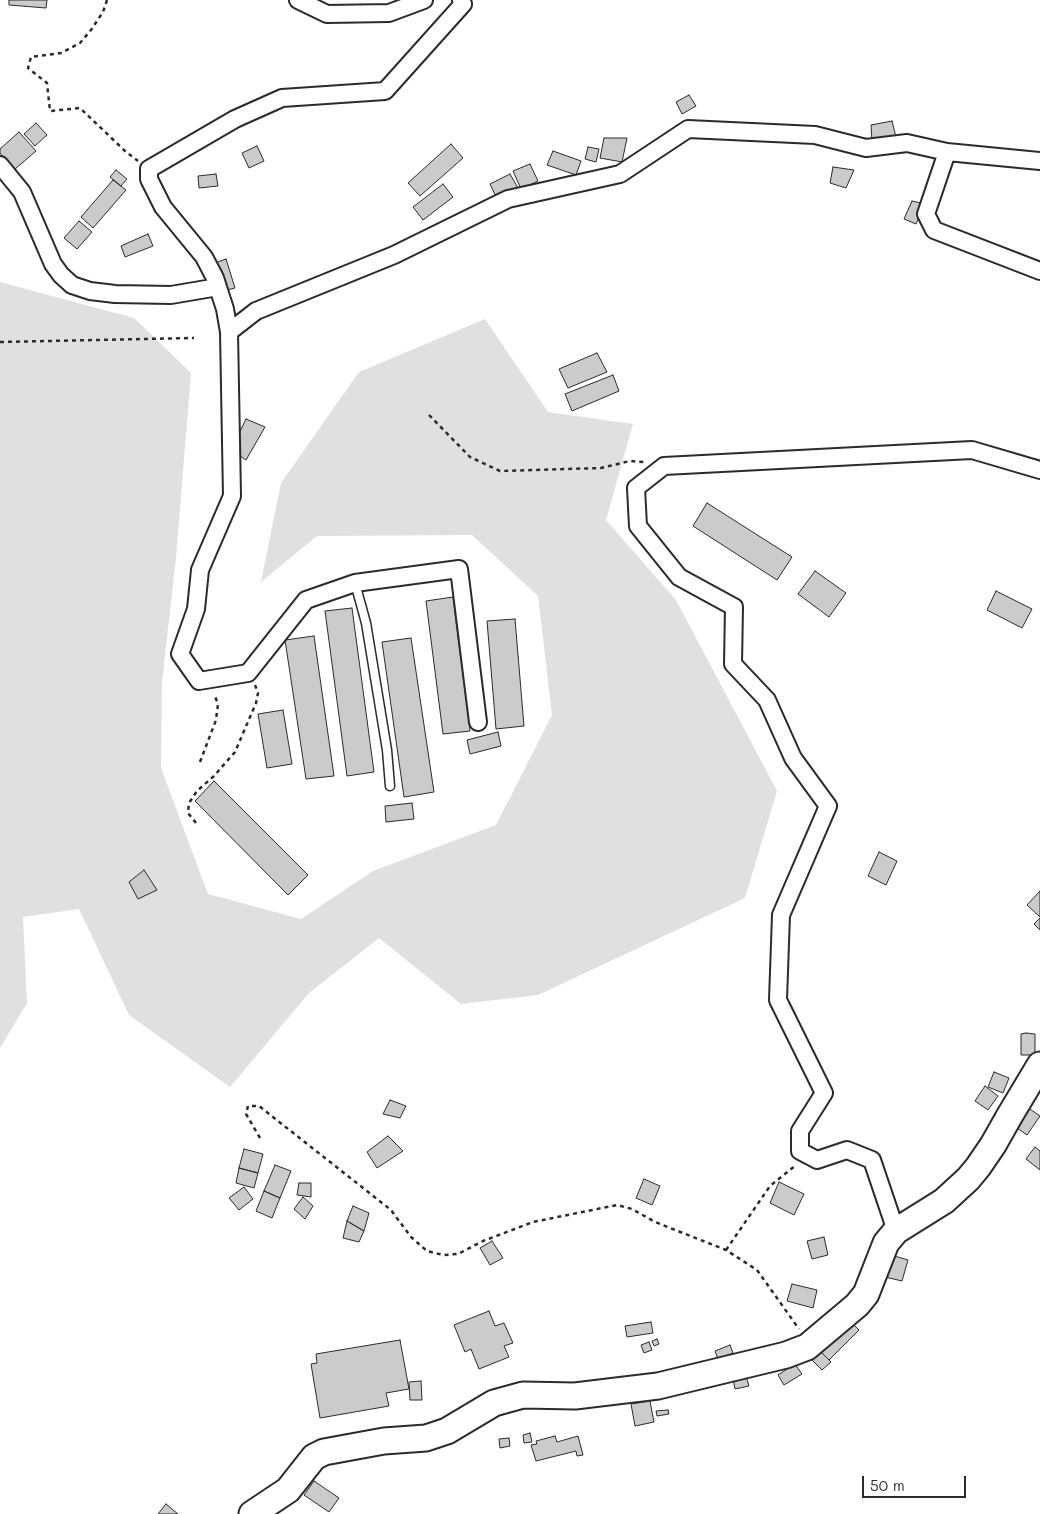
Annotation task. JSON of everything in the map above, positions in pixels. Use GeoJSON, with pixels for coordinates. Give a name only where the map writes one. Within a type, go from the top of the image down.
{"type":"FeatureCollection","features":[{"type":"Feature","properties":{"kind":"main road"},"geometry":{"type":"LineString","coordinates":[[252,1514],[288,1490],[314,1457],[324,1452],[384,1441],[426,1438],[447,1431],[494,1403],[523,1396],[575,1396],[658,1386],[786,1355],[807,1346],[857,1305],[866,1294],[886,1243],[896,1231],[944,1201],[968,1179],[994,1145],[1040,1066]]}},
{"type":"Feature","properties":{"kind":"street"},"geometry":{"type":"LineString","coordinates":[[298,0],[328,14],[389,12],[424,0]]}},
{"type":"Feature","properties":{"kind":"street"},"geometry":{"type":"LineString","coordinates":[[460,0],[463,4],[385,91],[282,98],[235,119],[148,169],[149,179],[163,207],[204,257],[215,278],[225,310],[229,332],[232,496],[200,570],[196,609],[180,654],[199,681],[248,673],[306,600],[355,583],[459,569],[478,722]]}},
{"type":"Feature","properties":{"kind":"street"},"geometry":{"type":"LineString","coordinates":[[229,332],[256,312],[394,255],[508,199],[620,174],[688,129],[815,135],[866,148],[907,143],[947,152],[1040,161]]}},
{"type":"Feature","properties":{"kind":"street"},"geometry":{"type":"LineString","coordinates":[[947,152],[926,214],[934,230],[1040,271]]}},
{"type":"Feature","properties":{"kind":"street"},"geometry":{"type":"LineString","coordinates":[[0,165],[22,192],[53,264],[72,285],[90,291],[115,294],[161,295],[218,287]]}},
{"type":"Feature","properties":{"kind":"street"},"geometry":{"type":"LineString","coordinates":[[896,1231],[872,1160],[848,1150],[817,1160],[800,1151],[800,1131],[824,1093],[778,1000],[781,915],[828,806],[793,758],[767,700],[733,664],[734,607],[679,577],[638,526],[636,488],[664,466],[972,450],[1040,470]]}},
{"type":"Feature","properties":{"kind":"lane"},"geometry":{"type":"LineString","coordinates":[[355,583],[366,623],[387,750],[390,786]]}},
{"type":"Feature","properties":{"kind":"path"},"geometry":{"type":"LineString","coordinates":[[107,0],[103,12],[80,43],[61,52],[31,58],[28,68],[47,83],[50,111],[80,108],[125,151],[148,169]]}},
{"type":"Feature","properties":{"kind":"path"},"geometry":{"type":"LineString","coordinates":[[0,342],[194,338]]}},
{"type":"Feature","properties":{"kind":"path"},"geometry":{"type":"LineString","coordinates":[[429,415],[470,457],[500,470],[601,468],[630,461],[647,462]]}},
{"type":"Feature","properties":{"kind":"path"},"geometry":{"type":"LineString","coordinates":[[196,823],[188,813],[189,803],[196,791],[214,776],[235,752],[256,703],[258,693],[248,673]]}},
{"type":"Feature","properties":{"kind":"path"},"geometry":{"type":"LineString","coordinates":[[199,681],[201,685],[213,691],[218,704],[216,720],[200,762]]}},
{"type":"Feature","properties":{"kind":"path"},"geometry":{"type":"LineString","coordinates":[[260,1138],[246,1114],[248,1106],[259,1106],[391,1210],[411,1237],[427,1251],[443,1255],[458,1254],[483,1241],[533,1222],[617,1205],[632,1209],[655,1222],[726,1250],[757,1270],[800,1331],[807,1346]]}},
{"type":"Feature","properties":{"kind":"path"},"geometry":{"type":"LineString","coordinates":[[726,1250],[770,1186],[808,1155]]}},
{"type":"Feature","properties":{"kind":"shaded area"},"geometry":{"type":"Polygon","coordinates":[[[0,282],[134,318],[191,373],[176,558],[162,682],[161,768],[208,894],[301,919],[373,871],[496,825],[552,715],[538,596],[472,535],[317,536],[261,582],[281,483],[359,372],[485,319],[548,412],[633,424],[606,520],[676,600],[777,791],[745,898],[538,995],[461,1004],[379,938],[309,993],[230,1087],[129,1015],[79,909],[23,917],[27,1003],[0,1048],[0,282]]]}},
{"type":"Feature","properties":{"kind":"building"},"geometry":{"type":"Polygon","coordinates":[[[9,0],[47,0],[46,8],[9,5],[9,0]]]}},
{"type":"Feature","properties":{"kind":"building"},"geometry":{"type":"Polygon","coordinates":[[[689,95],[696,106],[682,114],[676,102],[689,95]]]}},
{"type":"Feature","properties":{"kind":"building"},"geometry":{"type":"Polygon","coordinates":[[[892,121],[896,137],[872,142],[871,125],[892,121]]]}},
{"type":"Feature","properties":{"kind":"building"},"geometry":{"type":"Polygon","coordinates":[[[36,123],[47,135],[35,146],[24,134],[36,123]]]}},
{"type":"Feature","properties":{"kind":"building"},"geometry":{"type":"Polygon","coordinates":[[[19,132],[36,151],[14,170],[0,153],[0,149],[19,132]]]}},
{"type":"Feature","properties":{"kind":"building"},"geometry":{"type":"Polygon","coordinates":[[[604,138],[627,138],[622,162],[600,158],[604,138]]]}},
{"type":"Feature","properties":{"kind":"building"},"geometry":{"type":"Polygon","coordinates":[[[451,144],[463,158],[420,196],[408,183],[451,144]]]}},
{"type":"Feature","properties":{"kind":"building"},"geometry":{"type":"Polygon","coordinates":[[[257,146],[264,161],[249,168],[242,153],[257,146]]]}},
{"type":"Feature","properties":{"kind":"building"},"geometry":{"type":"Polygon","coordinates":[[[588,147],[599,149],[596,162],[585,159],[588,147]]]}},
{"type":"Feature","properties":{"kind":"building"},"geometry":{"type":"Polygon","coordinates":[[[553,151],[581,161],[576,175],[547,165],[553,151]]]}},
{"type":"Feature","properties":{"kind":"building"},"geometry":{"type":"Polygon","coordinates":[[[530,164],[538,181],[521,189],[513,171],[530,164]]]}},
{"type":"Feature","properties":{"kind":"building"},"geometry":{"type":"Polygon","coordinates":[[[833,167],[854,170],[846,188],[830,183],[833,167]]]}},
{"type":"Feature","properties":{"kind":"building"},"geometry":{"type":"Polygon","coordinates":[[[116,170],[127,179],[121,186],[110,177],[116,170]]]}},
{"type":"Feature","properties":{"kind":"building"},"geometry":{"type":"Polygon","coordinates":[[[216,174],[218,186],[199,188],[198,176],[216,174]]]}},
{"type":"Feature","properties":{"kind":"building"},"geometry":{"type":"Polygon","coordinates":[[[510,174],[518,188],[497,199],[490,184],[510,174]]]}},
{"type":"Feature","properties":{"kind":"building"},"geometry":{"type":"Polygon","coordinates":[[[113,180],[126,190],[93,228],[81,217],[113,180]]]}},
{"type":"Feature","properties":{"kind":"building"},"geometry":{"type":"Polygon","coordinates":[[[443,184],[453,197],[423,220],[413,207],[443,184]]]}},
{"type":"Feature","properties":{"kind":"building"},"geometry":{"type":"Polygon","coordinates":[[[912,201],[925,204],[916,224],[904,219],[912,201]]]}},
{"type":"Feature","properties":{"kind":"building"},"geometry":{"type":"Polygon","coordinates":[[[79,221],[92,232],[77,249],[64,238],[79,221]]]}},
{"type":"Feature","properties":{"kind":"building"},"geometry":{"type":"Polygon","coordinates":[[[148,234],[153,246],[125,257],[121,246],[148,234]]]}},
{"type":"Feature","properties":{"kind":"building"},"geometry":{"type":"Polygon","coordinates":[[[226,259],[235,288],[223,291],[215,263],[226,259]]]}},
{"type":"Feature","properties":{"kind":"building"},"geometry":{"type":"Polygon","coordinates":[[[597,353],[607,372],[568,388],[559,369],[597,353]]]}},
{"type":"Feature","properties":{"kind":"building"},"geometry":{"type":"Polygon","coordinates":[[[613,375],[619,391],[572,411],[565,394],[613,375]]]}},
{"type":"Feature","properties":{"kind":"building"},"geometry":{"type":"Polygon","coordinates":[[[246,419],[265,427],[246,460],[231,450],[246,419]]]}},
{"type":"Feature","properties":{"kind":"building"},"geometry":{"type":"Polygon","coordinates":[[[707,503],[792,557],[777,580],[693,526],[707,503]]]}},
{"type":"Feature","properties":{"kind":"building"},"geometry":{"type":"Polygon","coordinates":[[[815,571],[846,593],[829,617],[798,594],[815,571]]]}},
{"type":"Feature","properties":{"kind":"building"},"geometry":{"type":"Polygon","coordinates":[[[996,591],[1032,609],[1022,628],[987,610],[996,591]]]}},
{"type":"Feature","properties":{"kind":"building"},"geometry":{"type":"Polygon","coordinates":[[[453,597],[470,731],[443,734],[426,601],[453,597]]]}},
{"type":"Feature","properties":{"kind":"building"},"geometry":{"type":"Polygon","coordinates":[[[352,608],[374,772],[347,776],[325,611],[352,608]]]}},
{"type":"Feature","properties":{"kind":"building"},"geometry":{"type":"Polygon","coordinates":[[[515,619],[524,726],[496,729],[487,621],[515,619]]]}},
{"type":"Feature","properties":{"kind":"building"},"geometry":{"type":"Polygon","coordinates":[[[314,636],[334,776],[306,779],[285,640],[314,636]]]}},
{"type":"Feature","properties":{"kind":"building"},"geometry":{"type":"Polygon","coordinates":[[[411,638],[434,792],[404,797],[382,642],[411,638]]]}},
{"type":"Feature","properties":{"kind":"building"},"geometry":{"type":"Polygon","coordinates":[[[283,710],[292,764],[267,768],[258,714],[283,710]]]}},
{"type":"Feature","properties":{"kind":"building"},"geometry":{"type":"Polygon","coordinates":[[[498,732],[501,746],[470,754],[467,740],[498,732]]]}},
{"type":"Feature","properties":{"kind":"building"},"geometry":{"type":"Polygon","coordinates":[[[214,781],[308,875],[288,895],[195,801],[214,781]]]}},
{"type":"Feature","properties":{"kind":"building"},"geometry":{"type":"Polygon","coordinates":[[[412,803],[414,819],[386,822],[385,806],[412,803]]]}},
{"type":"Feature","properties":{"kind":"building"},"geometry":{"type":"Polygon","coordinates":[[[879,852],[897,861],[886,885],[868,876],[879,852]]]}},
{"type":"Feature","properties":{"kind":"building"},"geometry":{"type":"Polygon","coordinates":[[[144,870],[157,890],[138,899],[129,882],[144,870]]]}},
{"type":"Feature","properties":{"kind":"building"},"geometry":{"type":"Polygon","coordinates":[[[1040,891],[1040,917],[1027,905],[1040,891]]]}},
{"type":"Feature","properties":{"kind":"building"},"geometry":{"type":"Polygon","coordinates":[[[1040,918],[1040,930],[1034,924],[1040,918]]]}},
{"type":"Feature","properties":{"kind":"building"},"geometry":{"type":"Polygon","coordinates":[[[1021,1034],[1035,1034],[1035,1055],[1021,1055],[1021,1034]]]}},
{"type":"Feature","properties":{"kind":"building"},"geometry":{"type":"Polygon","coordinates":[[[994,1072],[1009,1078],[1003,1093],[988,1087],[994,1072]]]}},
{"type":"Feature","properties":{"kind":"building"},"geometry":{"type":"Polygon","coordinates":[[[985,1086],[998,1096],[988,1110],[975,1101],[985,1086]]]}},
{"type":"Feature","properties":{"kind":"building"},"geometry":{"type":"Polygon","coordinates":[[[390,1100],[406,1106],[400,1118],[383,1114],[390,1100]]]}},
{"type":"Feature","properties":{"kind":"building"},"geometry":{"type":"Polygon","coordinates":[[[1027,1107],[1040,1116],[1027,1135],[1014,1126],[1027,1107]]]}},
{"type":"Feature","properties":{"kind":"building"},"geometry":{"type":"Polygon","coordinates":[[[388,1136],[403,1151],[377,1168],[367,1152],[388,1136]]]}},
{"type":"Feature","properties":{"kind":"building"},"geometry":{"type":"Polygon","coordinates":[[[1035,1147],[1040,1151],[1040,1170],[1026,1159],[1035,1147]]]}},
{"type":"Feature","properties":{"kind":"building"},"geometry":{"type":"Polygon","coordinates":[[[244,1149],[263,1154],[258,1173],[239,1168],[244,1149]]]}},
{"type":"Feature","properties":{"kind":"building"},"geometry":{"type":"Polygon","coordinates":[[[275,1165],[291,1171],[280,1198],[264,1191],[275,1165]]]}},
{"type":"Feature","properties":{"kind":"building"},"geometry":{"type":"Polygon","coordinates":[[[239,1168],[258,1173],[254,1188],[236,1183],[239,1168]]]}},
{"type":"Feature","properties":{"kind":"building"},"geometry":{"type":"Polygon","coordinates":[[[644,1179],[660,1186],[652,1205],[636,1198],[644,1179]]]}},
{"type":"Feature","properties":{"kind":"building"},"geometry":{"type":"Polygon","coordinates":[[[779,1182],[804,1194],[794,1215],[770,1203],[779,1182]]]}},
{"type":"Feature","properties":{"kind":"building"},"geometry":{"type":"Polygon","coordinates":[[[299,1183],[311,1183],[311,1197],[297,1195],[299,1183]]]}},
{"type":"Feature","properties":{"kind":"building"},"geometry":{"type":"Polygon","coordinates":[[[244,1187],[253,1199],[239,1210],[229,1198],[244,1187]]]}},
{"type":"Feature","properties":{"kind":"building"},"geometry":{"type":"Polygon","coordinates":[[[264,1191],[280,1198],[272,1218],[256,1211],[264,1191]]]}},
{"type":"Feature","properties":{"kind":"building"},"geometry":{"type":"Polygon","coordinates":[[[303,1197],[313,1206],[305,1219],[294,1209],[303,1197]]]}},
{"type":"Feature","properties":{"kind":"building"},"geometry":{"type":"Polygon","coordinates":[[[353,1206],[369,1213],[364,1231],[347,1221],[353,1206]]]}},
{"type":"Feature","properties":{"kind":"building"},"geometry":{"type":"Polygon","coordinates":[[[347,1221],[364,1231],[359,1242],[343,1238],[347,1221]]]}},
{"type":"Feature","properties":{"kind":"building"},"geometry":{"type":"Polygon","coordinates":[[[824,1237],[828,1255],[812,1259],[807,1241],[824,1237]]]}},
{"type":"Feature","properties":{"kind":"building"},"geometry":{"type":"Polygon","coordinates":[[[492,1241],[503,1258],[490,1265],[480,1248],[492,1241]]]}},
{"type":"Feature","properties":{"kind":"building"},"geometry":{"type":"Polygon","coordinates":[[[891,1255],[908,1260],[902,1281],[885,1277],[891,1255]]]}},
{"type":"Feature","properties":{"kind":"building"},"geometry":{"type":"Polygon","coordinates":[[[792,1284],[817,1290],[813,1308],[787,1301],[792,1284]]]}},
{"type":"Feature","properties":{"kind":"building"},"geometry":{"type":"Polygon","coordinates":[[[489,1311],[495,1326],[504,1323],[513,1343],[504,1346],[509,1357],[479,1369],[471,1349],[465,1352],[454,1325],[489,1311]]]}},
{"type":"Feature","properties":{"kind":"building"},"geometry":{"type":"Polygon","coordinates":[[[849,1320],[859,1330],[829,1360],[819,1350],[849,1320]]]}},
{"type":"Feature","properties":{"kind":"building"},"geometry":{"type":"Polygon","coordinates":[[[651,1322],[653,1333],[627,1337],[625,1326],[651,1322]]]}},
{"type":"Feature","properties":{"kind":"building"},"geometry":{"type":"Polygon","coordinates":[[[657,1339],[659,1344],[654,1346],[652,1341],[657,1339]]]}},
{"type":"Feature","properties":{"kind":"building"},"geometry":{"type":"Polygon","coordinates":[[[400,1340],[409,1389],[386,1393],[389,1406],[320,1418],[311,1364],[317,1363],[316,1354],[400,1340]]]}},
{"type":"Feature","properties":{"kind":"building"},"geometry":{"type":"Polygon","coordinates":[[[649,1342],[652,1350],[644,1353],[641,1345],[649,1342]]]}},
{"type":"Feature","properties":{"kind":"building"},"geometry":{"type":"Polygon","coordinates":[[[730,1345],[733,1353],[718,1359],[715,1351],[730,1345]]]}},
{"type":"Feature","properties":{"kind":"building"},"geometry":{"type":"Polygon","coordinates":[[[819,1350],[831,1362],[822,1370],[810,1358],[819,1350]]]}},
{"type":"Feature","properties":{"kind":"building"},"geometry":{"type":"Polygon","coordinates":[[[795,1364],[802,1374],[784,1385],[778,1375],[795,1364]]]}},
{"type":"Feature","properties":{"kind":"building"},"geometry":{"type":"Polygon","coordinates":[[[746,1376],[749,1386],[735,1389],[733,1379],[746,1376]]]}},
{"type":"Feature","properties":{"kind":"building"},"geometry":{"type":"Polygon","coordinates":[[[421,1381],[422,1400],[410,1400],[409,1382],[421,1381]]]}},
{"type":"Feature","properties":{"kind":"building"},"geometry":{"type":"Polygon","coordinates":[[[650,1401],[654,1422],[635,1426],[631,1404],[650,1401]]]}},
{"type":"Feature","properties":{"kind":"building"},"geometry":{"type":"Polygon","coordinates":[[[668,1410],[669,1414],[657,1416],[656,1411],[668,1410]]]}},
{"type":"Feature","properties":{"kind":"building"},"geometry":{"type":"Polygon","coordinates":[[[530,1433],[532,1442],[524,1443],[523,1435],[530,1433]]]}},
{"type":"Feature","properties":{"kind":"building"},"geometry":{"type":"Polygon","coordinates":[[[555,1436],[557,1442],[578,1436],[583,1455],[577,1456],[576,1451],[536,1461],[531,1445],[537,1444],[536,1441],[555,1436]]]}},
{"type":"Feature","properties":{"kind":"building"},"geometry":{"type":"Polygon","coordinates":[[[509,1438],[510,1446],[500,1448],[499,1439],[509,1438]]]}},
{"type":"Feature","properties":{"kind":"building"},"geometry":{"type":"Polygon","coordinates":[[[314,1481],[339,1498],[329,1512],[304,1495],[314,1481]]]}},
{"type":"Feature","properties":{"kind":"building"},"geometry":{"type":"Polygon","coordinates":[[[166,1504],[178,1514],[158,1514],[166,1504]]]}}]}
